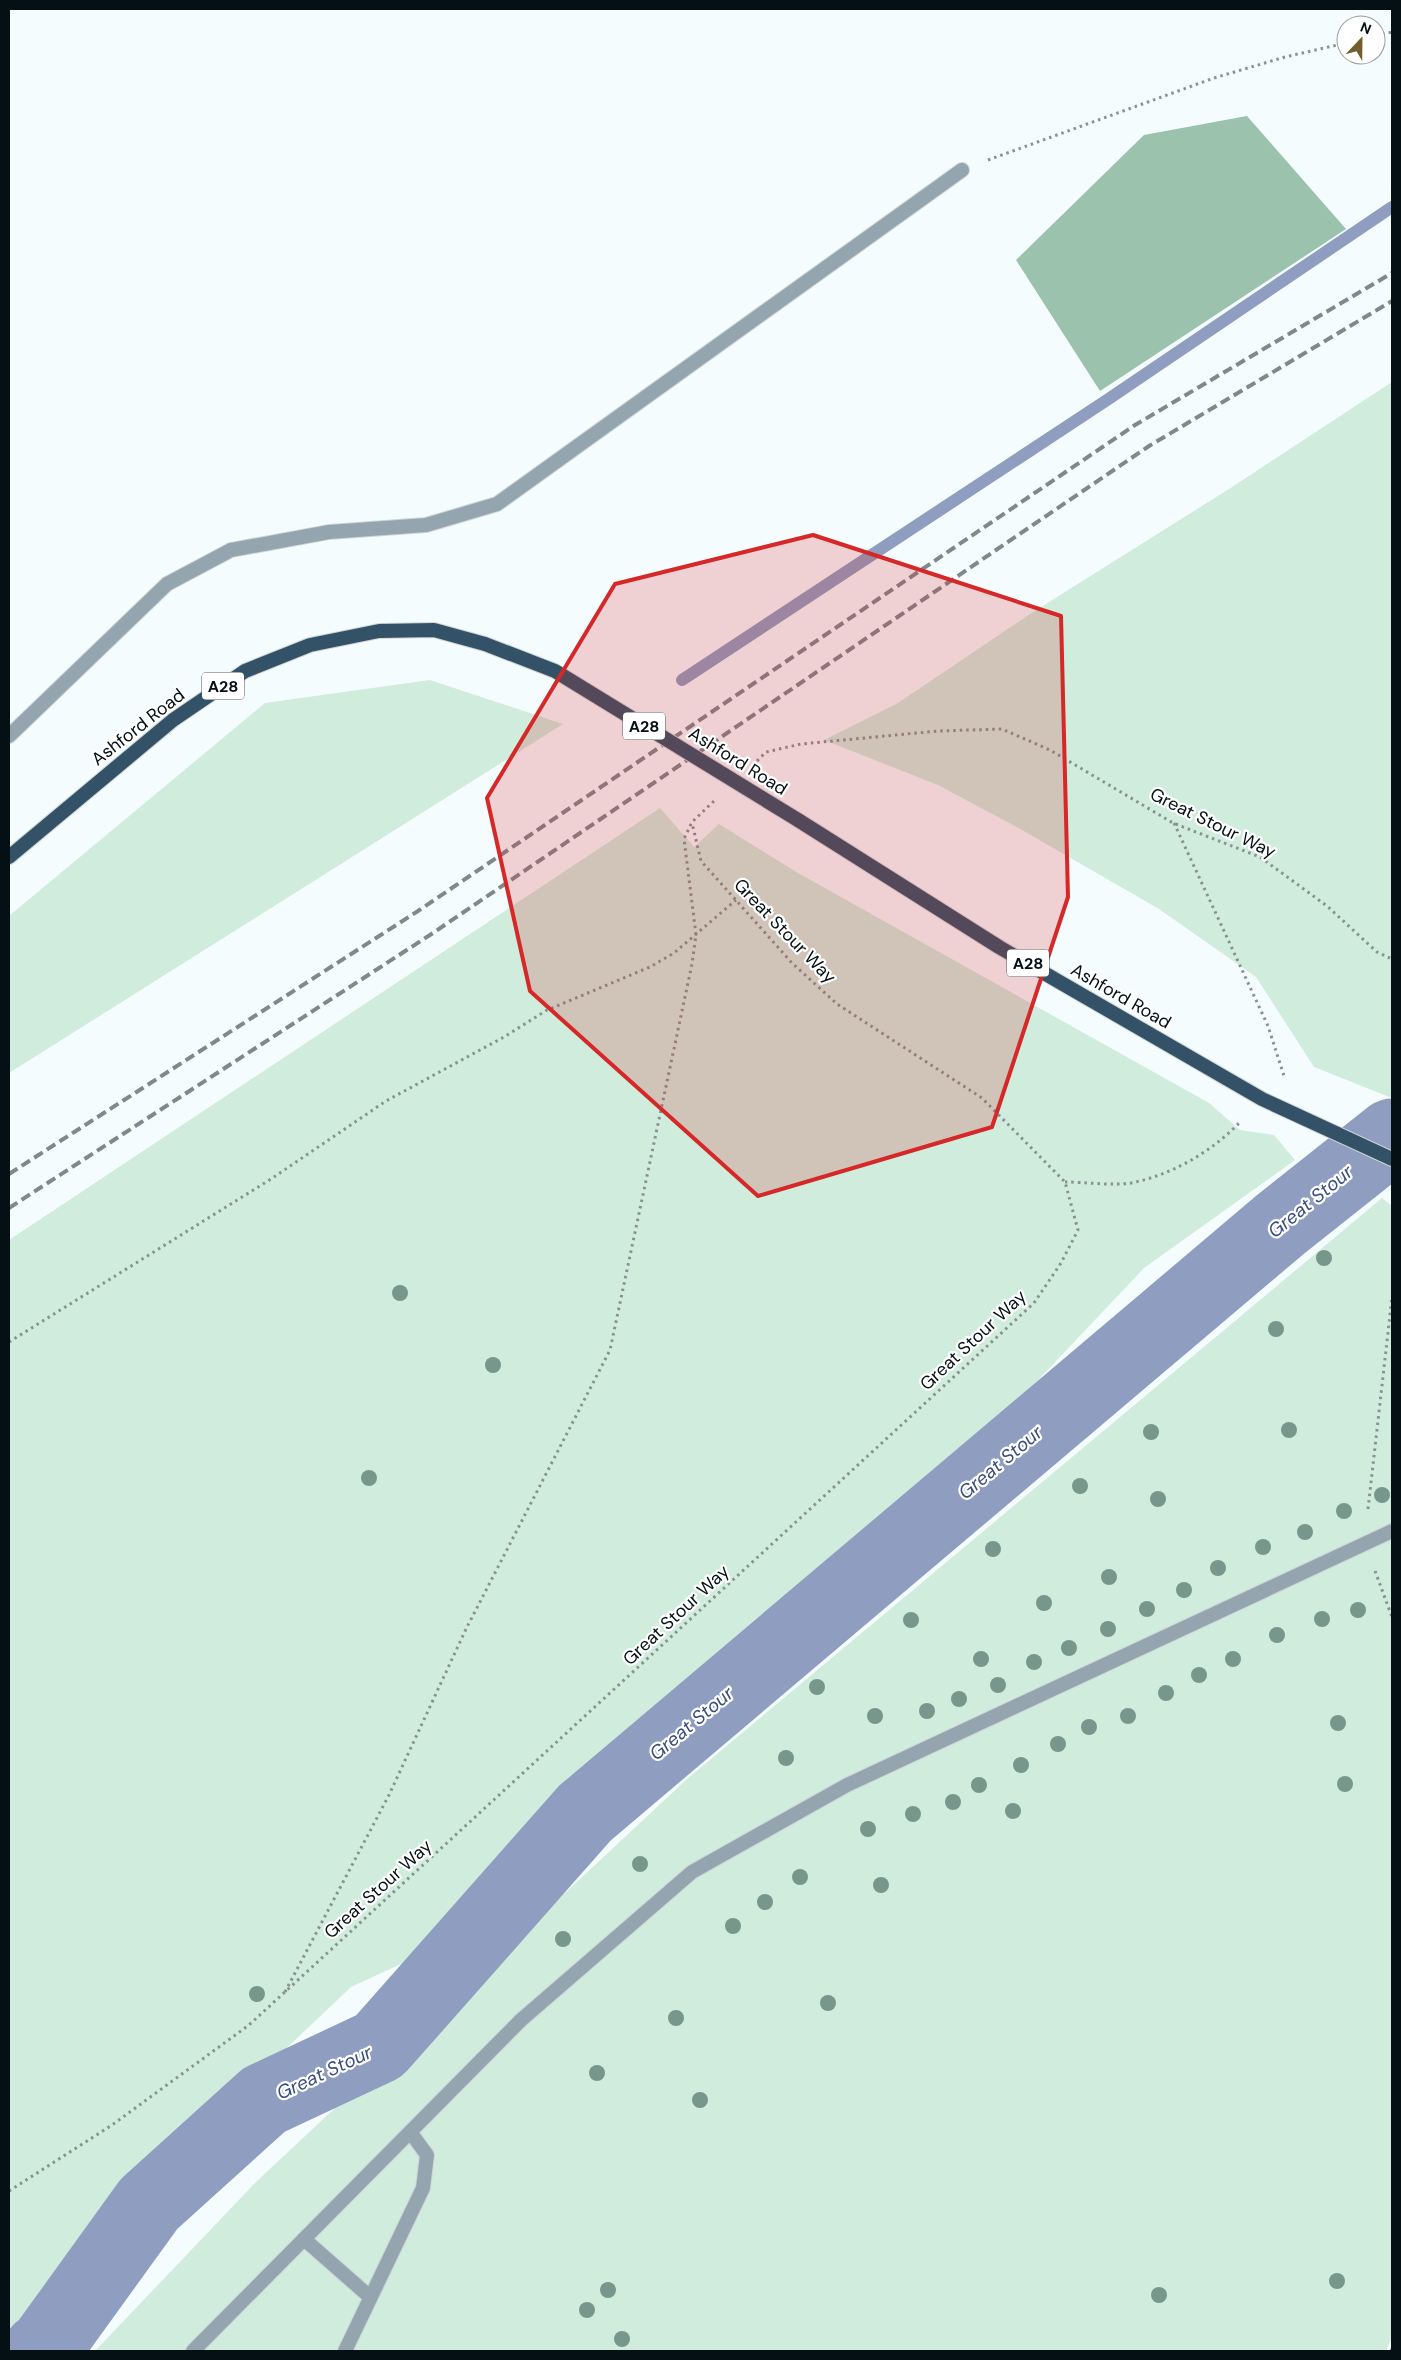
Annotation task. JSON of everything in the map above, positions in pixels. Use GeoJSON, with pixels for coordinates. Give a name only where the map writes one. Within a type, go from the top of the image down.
{"type":"FeatureCollection","features":[{"type":"Feature","properties":{"kind":"highway","name":"Ashford Road"},"geometry":{"type":"LineString","coordinates":[[9,857],[173,720],[245,671],[310,646],[379,631],[434,630],[485,644],[556,671],[999,946],[1262,1099],[1392,1158]]}},
{"type":"Feature","properties":{"kind":"lane"},"geometry":{"type":"LineString","coordinates":[[9,736],[167,584],[231,550],[329,532],[426,525],[497,504],[962,170]]}},
{"type":"Feature","properties":{"kind":"lane"},"geometry":{"type":"LineString","coordinates":[[193,2351],[521,2020],[692,1872],[847,1784],[1392,1530]]}},
{"type":"Feature","properties":{"kind":"lane"},"geometry":{"type":"LineString","coordinates":[[345,2351],[423,2188],[427,2155],[411,2133]]}},
{"type":"Feature","properties":{"kind":"lane"},"geometry":{"type":"LineString","coordinates":[[304,2239],[370,2297]]}},
{"type":"Feature","properties":{"kind":"path"},"geometry":{"type":"LineString","coordinates":[[962,170],[1214,78],[1285,57],[1336,45]]}},
{"type":"Feature","properties":{"kind":"path","name":"Great Stour Way"},"geometry":{"type":"LineString","coordinates":[[752,765],[766,752],[801,744],[938,731],[1002,729],[1050,750],[1173,823],[1260,857],[1327,906],[1377,952],[1392,958]]}},
{"type":"Feature","properties":{"kind":"path"},"geometry":{"type":"LineString","coordinates":[[285,1992],[389,1795],[466,1629],[610,1350],[692,964],[696,935],[684,839],[692,822],[719,797]]}},
{"type":"Feature","properties":{"kind":"path","name":"Great Stour Way"},"geometry":{"type":"LineString","coordinates":[[9,2191],[112,2125],[249,2025],[1034,1304],[1061,1263],[1078,1230],[1065,1182],[982,1098],[837,1004],[792,963],[701,861],[692,822]]}},
{"type":"Feature","properties":{"kind":"path"},"geometry":{"type":"LineString","coordinates":[[1173,823],[1268,1026],[1295,1113]]}},
{"type":"Feature","properties":{"kind":"path"},"geometry":{"type":"LineString","coordinates":[[9,1342],[271,1179],[386,1101],[504,1037],[547,1010],[650,967],[674,953],[736,900]]}},
{"type":"Feature","properties":{"kind":"path"},"geometry":{"type":"LineString","coordinates":[[1065,1182],[1130,1183],[1177,1168],[1224,1139],[1262,1099]]}},
{"type":"Feature","properties":{"kind":"path"},"geometry":{"type":"LineString","coordinates":[[1392,1298],[1364,1544],[1392,1617]]}},
{"type":"Feature","properties":{"kind":"highlighted area"},"geometry":{"type":"Polygon","coordinates":[[[813,535],[1061,616],[1068,897],[992,1127],[758,1196],[530,991],[487,798],[615,584],[813,535]]]}},
{"type":"Feature","properties":{"kind":"green space"},"geometry":{"type":"Polygon","coordinates":[[[1247,116],[1346,229],[1100,391],[1016,260],[1144,135],[1247,116]]]}},
{"type":"Feature","properties":{"kind":"green space"},"geometry":{"type":"Polygon","coordinates":[[[1392,382],[1392,1098],[1314,1067],[1256,977],[1159,909],[1022,830],[938,785],[824,740],[898,703],[1030,614],[1229,489],[1392,382]]]}},
{"type":"Feature","properties":{"kind":"green space"},"geometry":{"type":"Polygon","coordinates":[[[430,680],[563,724],[9,1073],[9,916],[265,703],[430,680]]]}},
{"type":"Feature","properties":{"kind":"green space"},"geometry":{"type":"Polygon","coordinates":[[[660,808],[694,847],[719,824],[798,873],[1209,1103],[1240,1130],[1274,1135],[1295,1160],[1144,1268],[1006,1414],[893,1513],[739,1657],[568,1804],[449,1919],[416,1957],[351,1987],[255,2078],[157,2165],[80,2251],[43,2308],[9,2337],[9,1240],[660,808]]]}},
{"type":"Feature","properties":{"kind":"green space"},"geometry":{"type":"Polygon","coordinates":[[[1382,1198],[1392,1206],[1392,2337],[1386,2351],[95,2351],[257,2181],[687,1779],[1382,1198]]]}},
{"type":"Feature","properties":{"kind":"waterway"},"geometry":{"type":"LineString","coordinates":[[682,680],[1107,400],[1392,207]]}},
{"type":"Feature","properties":{"kind":"waterway","name":"Great Stour"},"geometry":{"type":"LineString","coordinates":[[40,2351],[45,2348],[149,2204],[264,2100],[379,2046],[585,1813],[1281,1224],[1392,1136]]}},
{"type":"Feature","properties":{"kind":"railway"},"geometry":{"type":"LineString","coordinates":[[9,1174],[418,911],[1135,425],[1392,273]]}},
{"type":"Feature","properties":{"kind":"railway"},"geometry":{"type":"LineString","coordinates":[[9,1208],[433,933],[1149,446],[1392,301]]}}]}
